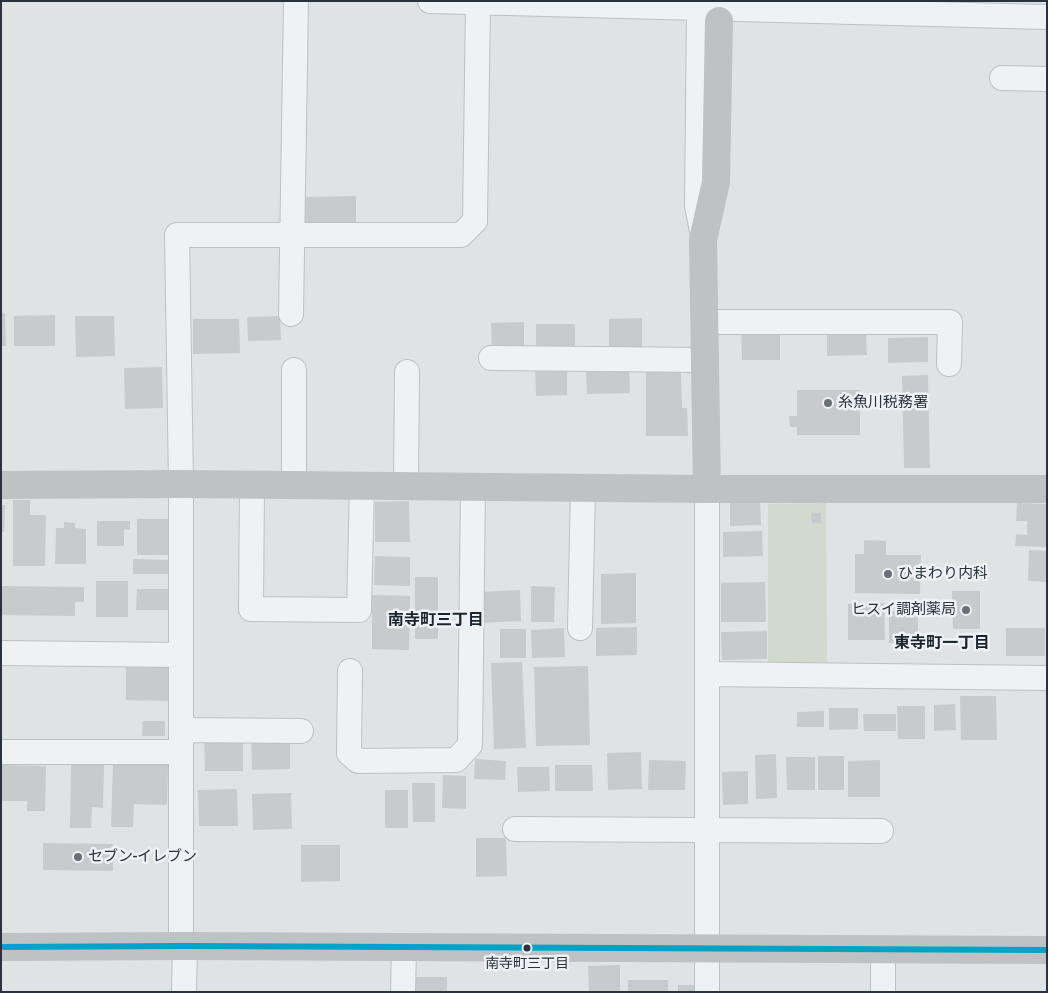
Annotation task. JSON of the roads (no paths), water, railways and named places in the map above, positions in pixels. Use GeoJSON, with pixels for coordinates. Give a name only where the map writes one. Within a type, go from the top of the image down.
{"type":"FeatureCollection","features":[{"type":"Feature","properties":{"kind":"street"},"geometry":{"type":"LineString","coordinates":[[291,314],[296,1]]}},
{"type":"Feature","properties":{"kind":"street"},"geometry":{"type":"LineString","coordinates":[[430,1],[701,10],[1047,17]]}},
{"type":"Feature","properties":{"kind":"street"},"geometry":{"type":"LineString","coordinates":[[184,992],[181,741],[181,484],[177,234],[461,235],[475,221],[478,2]]}},
{"type":"Feature","properties":{"kind":"street"},"geometry":{"type":"LineString","coordinates":[[701,10],[716,182],[704,240],[707,489],[707,992]]}},
{"type":"Feature","properties":{"kind":"street"},"geometry":{"type":"LineString","coordinates":[[1002,78],[1047,79]]}},
{"type":"Feature","properties":{"kind":"street"},"geometry":{"type":"LineString","coordinates":[[705,322],[950,322],[949,364]]}},
{"type":"Feature","properties":{"kind":"street"},"geometry":{"type":"LineString","coordinates":[[491,358],[706,360]]}},
{"type":"Feature","properties":{"kind":"street"},"geometry":{"type":"LineString","coordinates":[[294,370],[294,485]]}},
{"type":"Feature","properties":{"kind":"street"},"geometry":{"type":"LineString","coordinates":[[406,486],[407,372]]}},
{"type":"Feature","properties":{"kind":"street"},"geometry":{"type":"LineString","coordinates":[[1,485],[181,484],[707,489],[1047,489]]}},
{"type":"Feature","properties":{"kind":"street"},"geometry":{"type":"LineString","coordinates":[[252,485],[251,609],[359,610],[362,486]]}},
{"type":"Feature","properties":{"kind":"street"},"geometry":{"type":"LineString","coordinates":[[350,671],[349,752],[358,761],[456,760],[470,745],[473,487]]}},
{"type":"Feature","properties":{"kind":"street"},"geometry":{"type":"LineString","coordinates":[[580,628],[583,488]]}},
{"type":"Feature","properties":{"kind":"street"},"geometry":{"type":"LineString","coordinates":[[1,653],[181,655]]}},
{"type":"Feature","properties":{"kind":"street"},"geometry":{"type":"LineString","coordinates":[[707,674],[1047,678]]}},
{"type":"Feature","properties":{"kind":"street"},"geometry":{"type":"LineString","coordinates":[[1,752],[181,741],[301,731]]}},
{"type":"Feature","properties":{"kind":"street"},"geometry":{"type":"LineString","coordinates":[[515,829],[881,831]]}},
{"type":"Feature","properties":{"kind":"street"},"geometry":{"type":"LineString","coordinates":[[1,947],[183,946],[1047,950]]}},
{"type":"Feature","properties":{"kind":"street"},"geometry":{"type":"LineString","coordinates":[[403,992],[404,947]]}},
{"type":"Feature","properties":{"kind":"street"},"geometry":{"type":"LineString","coordinates":[[883,949],[883,992]]}},
{"type":"Feature","properties":{"kind":"place","name":"糸魚川税務署"},"geometry":{"type":"Point","coordinates":[828,403]}},
{"type":"Feature","properties":{"kind":"place","name":"ひまわり内科"},"geometry":{"type":"Point","coordinates":[888,574]}},
{"type":"Feature","properties":{"kind":"place","name":"ヒスイ調剤薬局"},"geometry":{"type":"Point","coordinates":[966,610]}},
{"type":"Feature","properties":{"kind":"place","name":"セブン-イレブン"},"geometry":{"type":"Point","coordinates":[78,857]}},
{"type":"Feature","properties":{"kind":"place","name":"南寺町三丁目"},"geometry":{"type":"Point","coordinates":[527,948]}},
{"type":"Feature","properties":{"kind":"district","name":"南寺町三丁目"},"geometry":{"type":"Point","coordinates":[436,621]}},
{"type":"Feature","properties":{"kind":"district","name":"東寺町一丁目"},"geometry":{"type":"Point","coordinates":[942,644]}}]}
